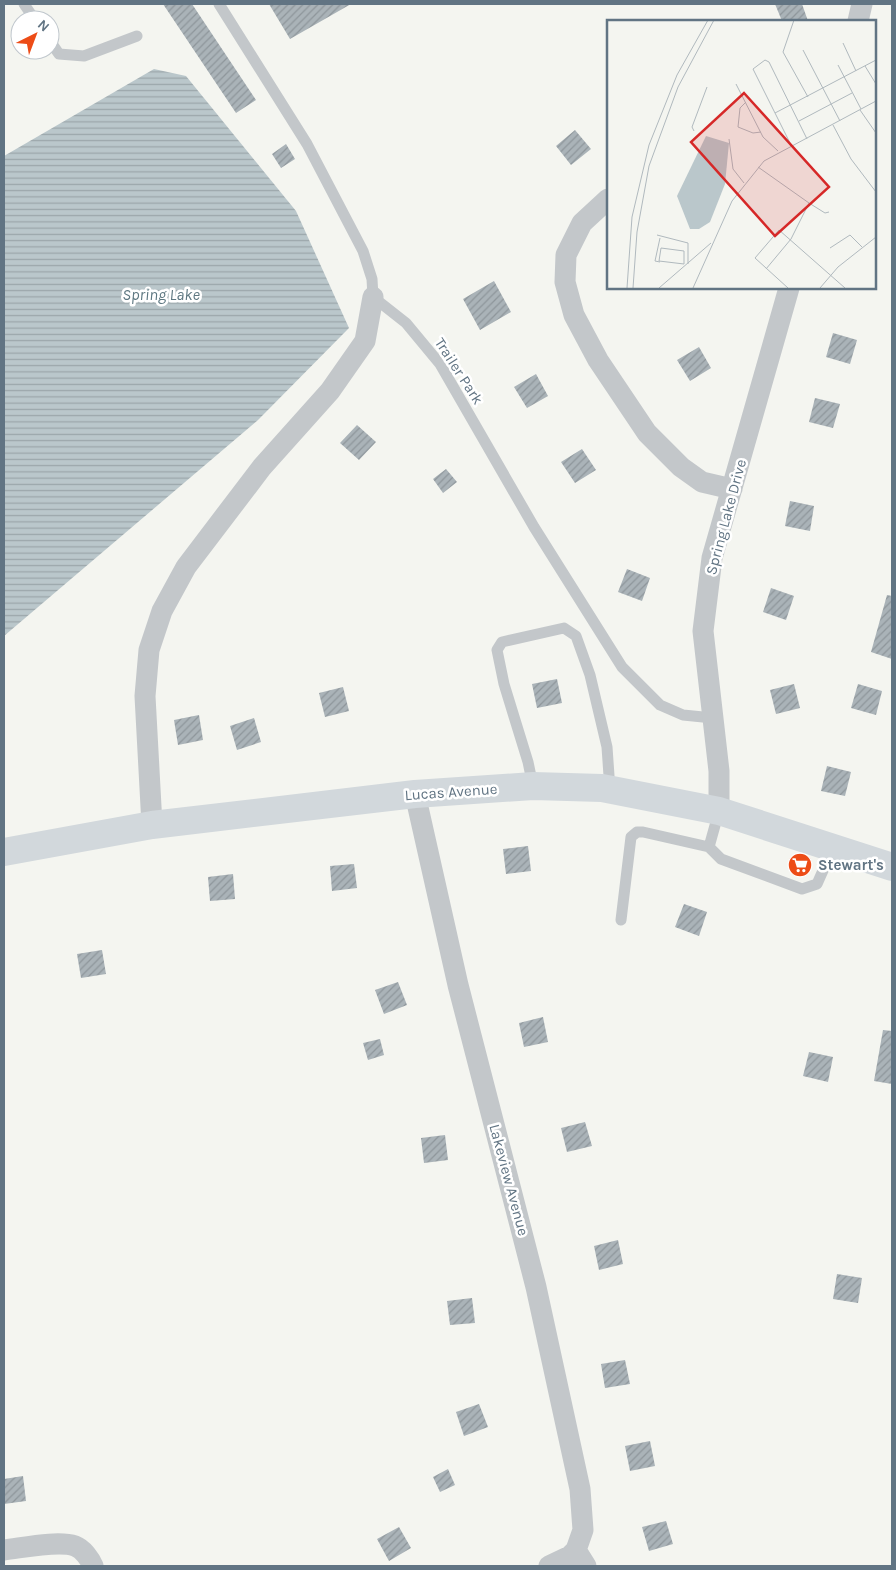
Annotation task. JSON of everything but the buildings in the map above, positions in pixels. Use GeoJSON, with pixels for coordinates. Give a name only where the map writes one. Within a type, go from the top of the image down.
{"type":"FeatureCollection","features":[{"type":"Feature","properties":{"kind":"street"},"geometry":{"type":"LineString","coordinates":[[858,20],[862,4]]}},
{"type":"Feature","properties":{"kind":"street"},"geometry":{"type":"LineString","coordinates":[[607,200],[582,223],[566,255],[565,282],[574,315],[598,360],[647,433],[681,467],[702,482],[732,489]]}},
{"type":"Feature","properties":{"kind":"street","name":"Spring Lake Drive"},"geometry":{"type":"LineString","coordinates":[[719,811],[719,771],[703,631],[712,558],[789,289]]}},
{"type":"Feature","properties":{"kind":"street"},"geometry":{"type":"LineString","coordinates":[[152,825],[145,696],[150,650],[162,611],[186,567],[262,467],[330,391],[365,341],[373,297]]}},
{"type":"Feature","properties":{"kind":"street","name":"Lucas Avenue"},"geometry":{"type":"LineString","coordinates":[[4,852],[152,825],[415,794],[533,786],[602,788],[719,811],[892,867]]}},
{"type":"Feature","properties":{"kind":"street","name":"Lakeview Avenue"},"geometry":{"type":"LineString","coordinates":[[415,794],[458,985],[536,1287],[580,1489],[583,1530],[581,1558]]}},
{"type":"Feature","properties":{"kind":"street"},"geometry":{"type":"LineString","coordinates":[[4,1550],[58,1544],[76,1546],[90,1559],[93,1566]]}},
{"type":"Feature","properties":{"kind":"street"},"geometry":{"type":"LineString","coordinates":[[549,1566],[570,1556],[581,1558]]}},
{"type":"Feature","properties":{"kind":"lane"},"geometry":{"type":"LineString","coordinates":[[219,4],[307,144],[363,251],[372,279],[373,297]]}},
{"type":"Feature","properties":{"kind":"lane"},"geometry":{"type":"LineString","coordinates":[[60,54],[84,56],[137,36]]}},
{"type":"Feature","properties":{"kind":"lane","name":"Trailer Park"},"geometry":{"type":"LineString","coordinates":[[373,297],[406,323],[440,364],[534,527],[622,667],[660,705],[683,715],[712,718]]}},
{"type":"Feature","properties":{"kind":"lane"},"geometry":{"type":"LineString","coordinates":[[533,786],[528,762],[504,684],[497,650],[502,642],[564,628],[576,636],[590,675],[607,748],[610,790]]}},
{"type":"Feature","properties":{"kind":"lane"},"geometry":{"type":"LineString","coordinates":[[709,847],[719,811]]}},
{"type":"Feature","properties":{"kind":"lane"},"geometry":{"type":"LineString","coordinates":[[621,920],[631,837],[637,832],[709,847],[722,859],[802,889],[817,884],[833,848]]}},
{"type":"Feature","properties":{"kind":"water","name":"Spring Lake"},"geometry":{"type":"Polygon","coordinates":[[[154,69],[186,76],[296,211],[349,328],[258,420],[4,636],[4,156],[154,69]]]}},
{"type":"Feature","properties":{"kind":"place","name":"Stewart's"},"geometry":{"type":"Point","coordinates":[800,865]}}]}
